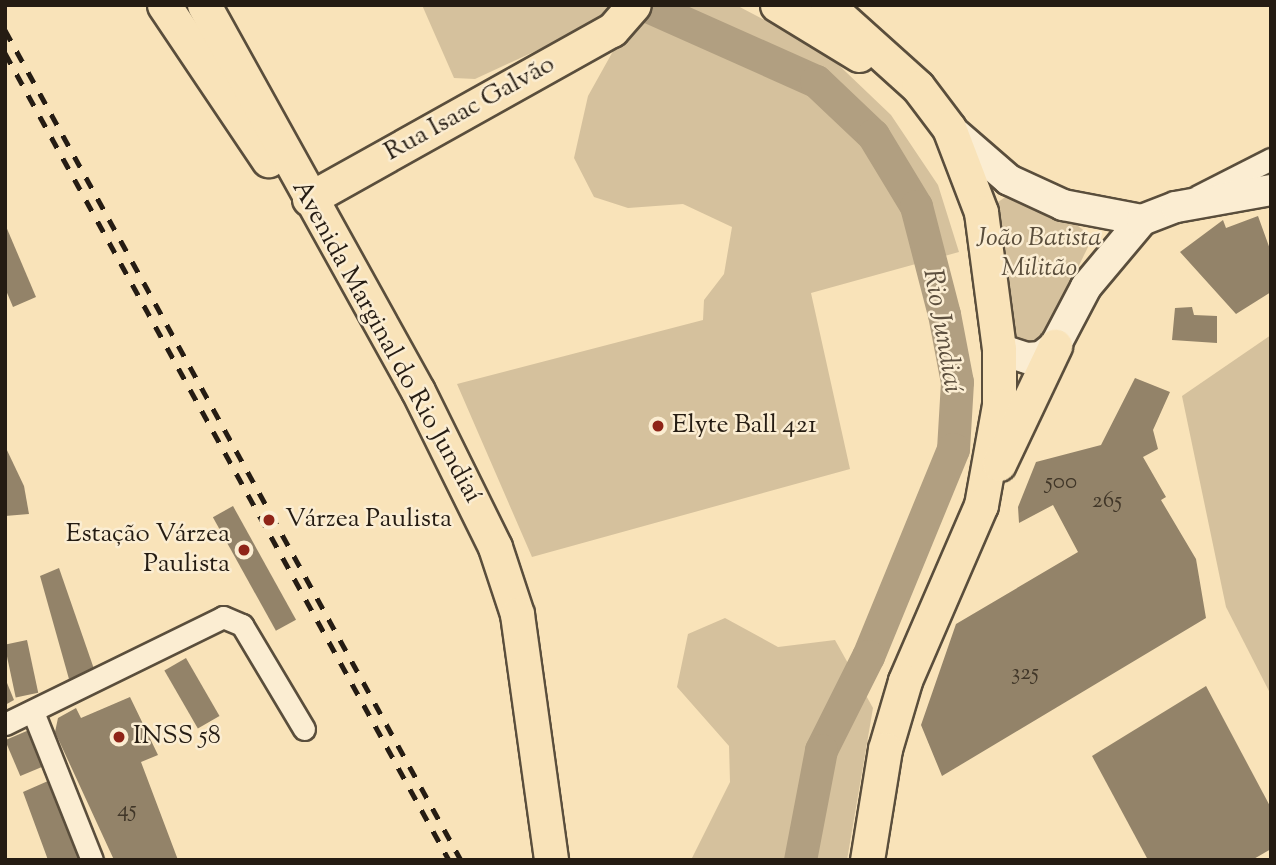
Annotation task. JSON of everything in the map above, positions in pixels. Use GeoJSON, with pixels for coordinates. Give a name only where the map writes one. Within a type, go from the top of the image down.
{"type":"FeatureCollection","features":[{"type":"Feature","properties":{"kind":"main road"},"geometry":{"type":"LineString","coordinates":[[164,5],[268,160],[289,165]]}},
{"type":"Feature","properties":{"kind":"main road","name":"Avenida Marginal do Rio Jundiaí"},"geometry":{"type":"LineString","coordinates":[[204,5],[289,165],[424,403],[495,547],[517,614],[551,860]]}},
{"type":"Feature","properties":{"kind":"main road"},"geometry":{"type":"LineString","coordinates":[[778,5],[838,39],[874,67],[932,136],[963,215],[985,336],[999,349],[1027,358],[1041,357],[1055,346]]}},
{"type":"Feature","properties":{"kind":"main road"},"geometry":{"type":"LineString","coordinates":[[827,5],[918,87],[949,128],[1009,180],[1063,205],[1142,220]]}},
{"type":"Feature","properties":{"kind":"main road","name":"Rua Isaac Galvão"},"geometry":{"type":"LineString","coordinates":[[309,199],[612,30],[630,10]]}},
{"type":"Feature","properties":{"kind":"main road"},"geometry":{"type":"LineString","coordinates":[[949,128],[981,212],[999,349],[999,405],[981,505]]}},
{"type":"Feature","properties":{"kind":"main road"},"geometry":{"type":"LineString","coordinates":[[867,860],[885,749],[905,681],[981,505],[1055,346],[1086,287],[1142,220],[1176,207],[1271,190]]}},
{"type":"Feature","properties":{"kind":"street"},"geometry":{"type":"LineString","coordinates":[[1176,207],[1271,159]]}},
{"type":"Feature","properties":{"kind":"street"},"geometry":{"type":"LineString","coordinates":[[5,724],[223,617],[242,625],[304,729]]}},
{"type":"Feature","properties":{"kind":"street"},"geometry":{"type":"LineString","coordinates":[[33,712],[92,860]]}},
{"type":"Feature","properties":{"kind":"green space"},"geometry":{"type":"Polygon","coordinates":[[[422,5],[617,5],[618,13],[475,79],[454,78],[422,5]]]}},
{"type":"Feature","properties":{"kind":"green space"},"geometry":{"type":"Polygon","coordinates":[[[658,5],[736,5],[824,51],[891,115],[938,185],[959,252],[811,293],[850,469],[532,557],[457,384],[703,320],[704,300],[724,274],[732,227],[683,204],[628,208],[594,197],[574,158],[588,96],[617,44],[658,5]]]}},
{"type":"Feature","properties":{"kind":"green space","name":"João Batista Militão"},"geometry":{"type":"Polygon","coordinates":[[[1007,196],[1070,220],[1086,232],[1088,247],[1040,345],[1008,343],[992,206],[1007,196]]]}},
{"type":"Feature","properties":{"kind":"green space"},"geometry":{"type":"Polygon","coordinates":[[[1271,335],[1271,695],[1226,607],[1182,396],[1271,335]]]}},
{"type":"Feature","properties":{"kind":"green space"},"geometry":{"type":"Polygon","coordinates":[[[725,618],[778,647],[835,640],[873,708],[847,860],[691,860],[730,782],[729,746],[677,687],[688,634],[725,618]]]}},
{"type":"Feature","properties":{"kind":"building"},"geometry":{"type":"Polygon","coordinates":[[[1258,216],[1271,252],[1271,292],[1236,314],[1180,252],[1223,220],[1226,228],[1258,216]]]}},
{"type":"Feature","properties":{"kind":"building"},"geometry":{"type":"Polygon","coordinates":[[[5,224],[36,297],[13,307],[5,288],[5,224]]]}},
{"type":"Feature","properties":{"kind":"building"},"geometry":{"type":"Polygon","coordinates":[[[1192,307],[1194,315],[1217,316],[1217,343],[1172,340],[1175,308],[1192,307]]]}},
{"type":"Feature","properties":{"kind":"building"},"geometry":{"type":"Polygon","coordinates":[[[1135,378],[1170,392],[1153,430],[1158,449],[1143,457],[1166,497],[1161,500],[1196,559],[1206,618],[942,776],[921,725],[956,624],[1078,552],[1053,505],[1019,523],[1018,507],[1036,462],[1101,445],[1135,378]]]}},
{"type":"Feature","properties":{"kind":"building"},"geometry":{"type":"Polygon","coordinates":[[[5,446],[24,486],[29,514],[5,516],[5,446]]]}},
{"type":"Feature","properties":{"kind":"building","name":"Estação Várzea Paulista"},"geometry":{"type":"Polygon","coordinates":[[[233,506],[296,620],[276,631],[213,517],[233,506]]]}},
{"type":"Feature","properties":{"kind":"building"},"geometry":{"type":"Polygon","coordinates":[[[59,568],[94,669],[69,679],[40,576],[59,568]]]}},
{"type":"Feature","properties":{"kind":"building"},"geometry":{"type":"Polygon","coordinates":[[[27,640],[38,693],[16,698],[5,645],[27,640]]]}},
{"type":"Feature","properties":{"kind":"building"},"geometry":{"type":"Polygon","coordinates":[[[186,658],[220,716],[198,729],[164,670],[186,658]]]}},
{"type":"Feature","properties":{"kind":"building"},"geometry":{"type":"Polygon","coordinates":[[[5,678],[14,700],[5,705],[5,678]]]}},
{"type":"Feature","properties":{"kind":"building"},"geometry":{"type":"Polygon","coordinates":[[[1206,686],[1271,808],[1271,849],[1252,860],[1148,860],[1092,756],[1206,686]]]}},
{"type":"Feature","properties":{"kind":"building"},"geometry":{"type":"Polygon","coordinates":[[[130,697],[158,755],[141,762],[178,860],[114,860],[55,732],[58,718],[76,708],[81,718],[130,697]]]}},
{"type":"Feature","properties":{"kind":"building"},"geometry":{"type":"Polygon","coordinates":[[[29,730],[44,766],[20,776],[5,740],[29,730]]]}},
{"type":"Feature","properties":{"kind":"building"},"geometry":{"type":"Polygon","coordinates":[[[48,781],[79,860],[48,860],[23,792],[48,781]]]}},
{"type":"Feature","properties":{"kind":"waterway","name":"Rio Jundiaí"},"geometry":{"type":"LineString","coordinates":[[645,5],[816,81],[873,135],[916,206],[944,314],[957,382],[953,449],[868,656],[821,750],[800,860]]}},
{"type":"Feature","properties":{"kind":"railway"},"geometry":{"type":"LineString","coordinates":[[5,30],[461,860]]}},
{"type":"Feature","properties":{"kind":"railway"},"geometry":{"type":"LineString","coordinates":[[5,53],[449,860]]}},
{"type":"Feature","properties":{"kind":"place","name":"Elyte Ball 421"},"geometry":{"type":"Point","coordinates":[658,426]}},
{"type":"Feature","properties":{"kind":"place","name":"Várzea Paulista"},"geometry":{"type":"Point","coordinates":[269,520]}},
{"type":"Feature","properties":{"kind":"place","name":"Estação Várzea Paulista"},"geometry":{"type":"Point","coordinates":[244,550]}},
{"type":"Feature","properties":{"kind":"place","name":"INSS 58"},"geometry":{"type":"Point","coordinates":[119,737]}}]}
